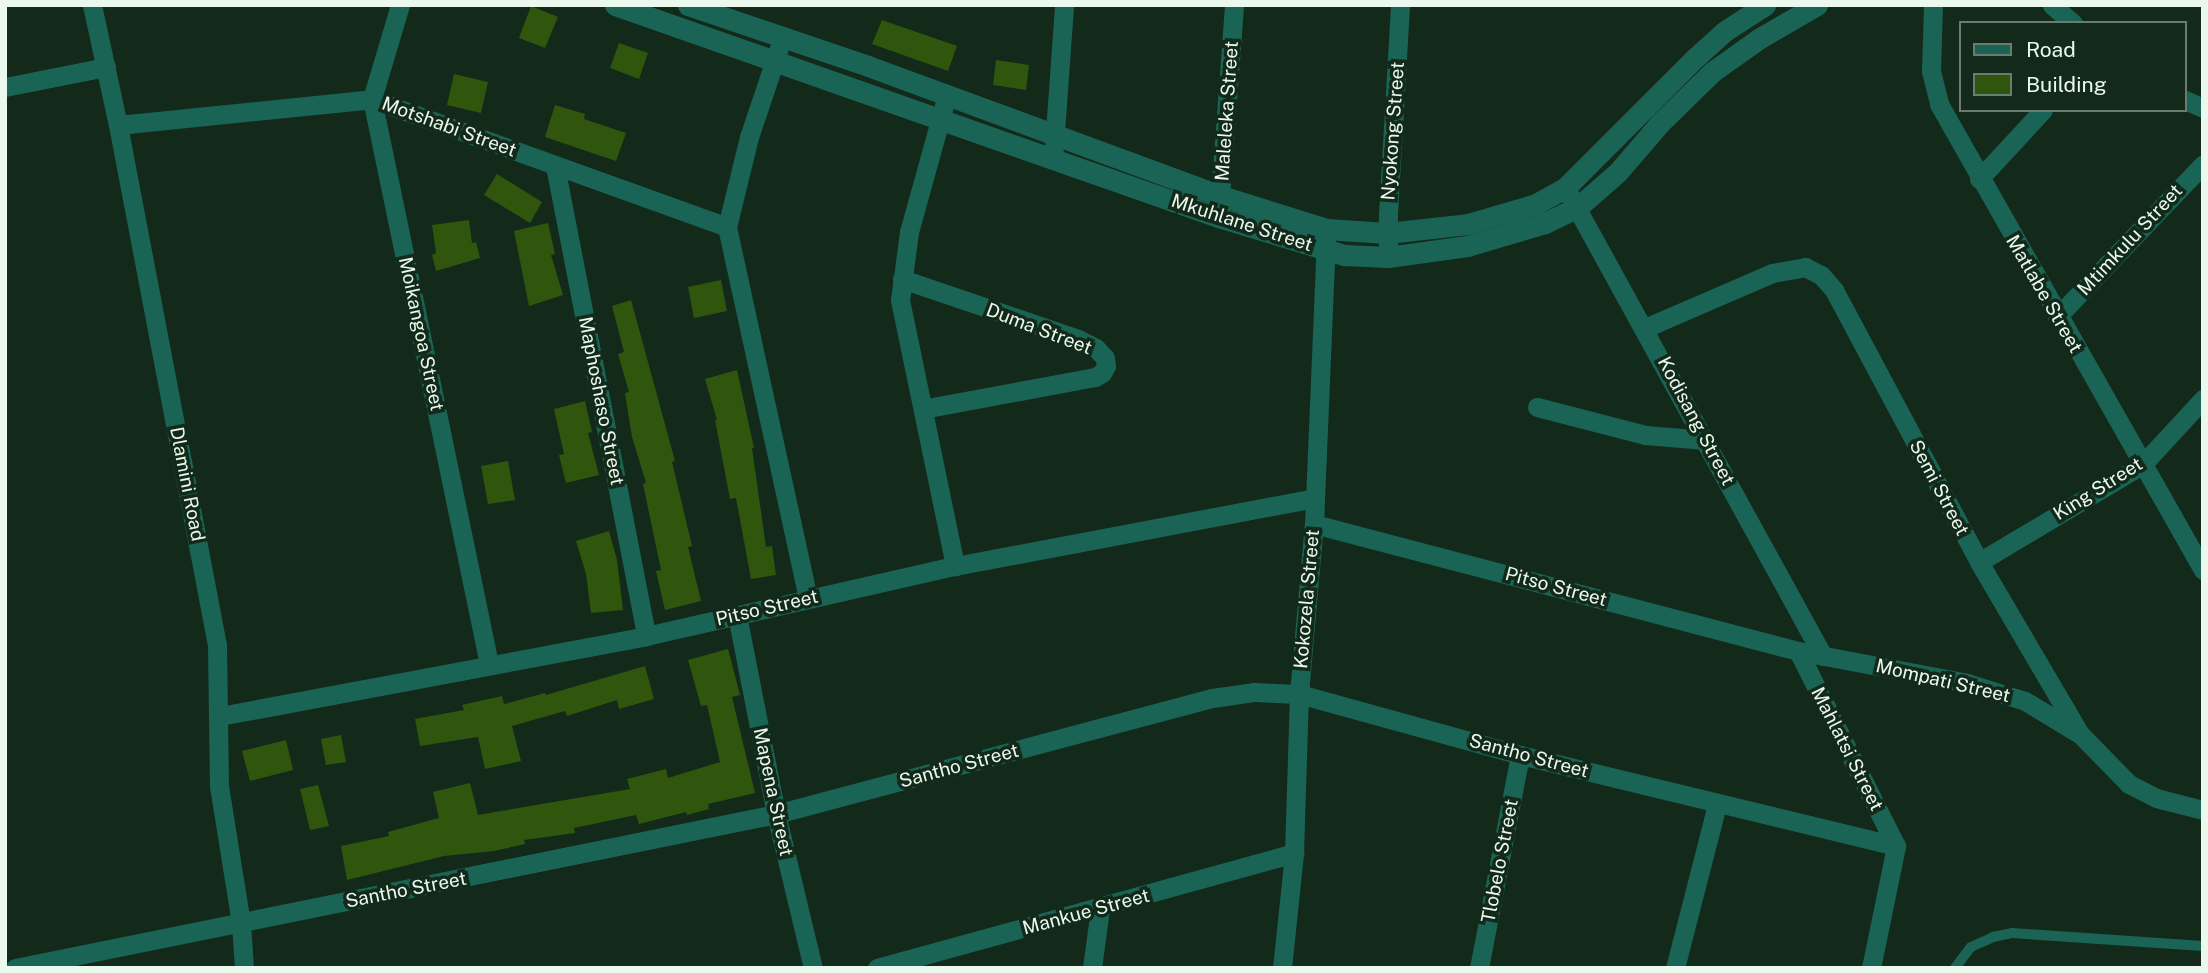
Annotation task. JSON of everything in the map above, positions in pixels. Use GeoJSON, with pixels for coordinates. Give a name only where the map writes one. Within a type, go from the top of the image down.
{"type":"FeatureCollection","features":[{"type":"Feature","properties":{"kind":"street","name":"Dlamini Road"},"geometry":{"type":"LineString","coordinates":[[92,5],[118,125],[218,645],[220,716],[216,748],[219,786],[241,923],[244,968]]}},
{"type":"Feature","properties":{"kind":"street","name":"Moikangoa Street"},"geometry":{"type":"LineString","coordinates":[[400,5],[372,99],[489,664]]}},
{"type":"Feature","properties":{"kind":"street","name":"Mkuhlane Street"},"geometry":{"type":"LineString","coordinates":[[615,5],[1218,218],[1326,239],[1468,224],[1536,204],[1565,188],[1588,169],[1695,58],[1726,31],[1765,5]]}},
{"type":"Feature","properties":{"kind":"street","name":"Mkuhlane Street"},"geometry":{"type":"LineString","coordinates":[[688,5],[782,39],[868,65],[1222,196],[1326,239],[1344,255],[1388,257],[1467,247],[1545,223],[1578,207],[1618,172],[1660,124],[1713,72],[1760,38],[1817,5]]}},
{"type":"Feature","properties":{"kind":"street"},"geometry":{"type":"LineString","coordinates":[[1053,160],[1065,5]]}},
{"type":"Feature","properties":{"kind":"street","name":"Maleleka Street"},"geometry":{"type":"LineString","coordinates":[[1218,218],[1222,196],[1234,5]]}},
{"type":"Feature","properties":{"kind":"street","name":"Nyokong Street"},"geometry":{"type":"LineString","coordinates":[[1388,257],[1387,233],[1401,5]]}},
{"type":"Feature","properties":{"kind":"street","name":"Matlabe Street"},"geometry":{"type":"LineString","coordinates":[[1933,5],[1930,39],[1934,89],[1939,104],[2057,317],[2203,570]]}},
{"type":"Feature","properties":{"kind":"street"},"geometry":{"type":"LineString","coordinates":[[2052,5],[2071,21]]}},
{"type":"Feature","properties":{"kind":"street"},"geometry":{"type":"LineString","coordinates":[[782,39],[749,137],[727,227],[808,597]]}},
{"type":"Feature","properties":{"kind":"street"},"geometry":{"type":"LineString","coordinates":[[5,87],[106,67]]}},
{"type":"Feature","properties":{"kind":"street"},"geometry":{"type":"LineString","coordinates":[[947,95],[909,232],[902,279],[903,317],[955,566]]}},
{"type":"Feature","properties":{"kind":"street","name":"Motshabi Street"},"geometry":{"type":"LineString","coordinates":[[118,125],[372,99],[727,227]]}},
{"type":"Feature","properties":{"kind":"street"},"geometry":{"type":"LineString","coordinates":[[2187,101],[2203,108]]}},
{"type":"Feature","properties":{"kind":"street"},"geometry":{"type":"LineString","coordinates":[[1979,179],[2041,112]]}},
{"type":"Feature","properties":{"kind":"street","name":"Mtimkulu Street"},"geometry":{"type":"LineString","coordinates":[[2057,317],[2203,164]]}},
{"type":"Feature","properties":{"kind":"street","name":"Maphoshaso Street"},"geometry":{"type":"LineString","coordinates":[[555,166],[646,636]]}},
{"type":"Feature","properties":{"kind":"street","name":"Kodisang Street"},"geometry":{"type":"LineString","coordinates":[[1565,188],[1645,328],[1823,656]]}},
{"type":"Feature","properties":{"kind":"street","name":"Kokozela Street"},"geometry":{"type":"LineString","coordinates":[[1282,968],[1294,853],[1299,694],[1314,524],[1326,239]]}},
{"type":"Feature","properties":{"kind":"street","name":"Semi Street"},"geometry":{"type":"LineString","coordinates":[[1645,328],[1772,273],[1805,267],[1821,275],[1834,290],[1979,562],[2080,734],[2129,784],[2156,798],[2203,810]]}},
{"type":"Feature","properties":{"kind":"street","name":"Duma Street"},"geometry":{"type":"LineString","coordinates":[[902,279],[1078,339],[1096,348],[1105,358],[1106,366],[1102,373],[1094,377],[923,409]]}},
{"type":"Feature","properties":{"kind":"street","name":"King Street"},"geometry":{"type":"LineString","coordinates":[[1979,562],[2142,465],[2203,399]]}},
{"type":"Feature","properties":{"kind":"street"},"geometry":{"type":"LineString","coordinates":[[1537,407],[1645,435],[1706,440]]}},
{"type":"Feature","properties":{"kind":"street","name":"Pitso Street"},"geometry":{"type":"LineString","coordinates":[[220,716],[646,636],[808,597],[955,566],[1314,498]]}},
{"type":"Feature","properties":{"kind":"street","name":"Pitso Street"},"geometry":{"type":"LineString","coordinates":[[1314,524],[1798,651]]}},
{"type":"Feature","properties":{"kind":"street","name":"Mapena Street"},"geometry":{"type":"LineString","coordinates":[[737,615],[776,814],[813,968]]}},
{"type":"Feature","properties":{"kind":"street","name":"Mompati Street"},"geometry":{"type":"LineString","coordinates":[[1798,651],[1933,675],[2014,698],[2080,734]]}},
{"type":"Feature","properties":{"kind":"street","name":"Mahlatsi Street"},"geometry":{"type":"LineString","coordinates":[[1798,651],[1896,846]]}},
{"type":"Feature","properties":{"kind":"street","name":"Santho Street"},"geometry":{"type":"LineString","coordinates":[[15,968],[57,964],[241,923],[776,814],[1212,698],[1254,692],[1299,694],[1520,755],[1717,805],[1896,846]]}},
{"type":"Feature","properties":{"kind":"street","name":"Tlobelo Street"},"geometry":{"type":"LineString","coordinates":[[1479,968],[1520,755]]}},
{"type":"Feature","properties":{"kind":"street"},"geometry":{"type":"LineString","coordinates":[[1675,968],[1717,805]]}},
{"type":"Feature","properties":{"kind":"street"},"geometry":{"type":"LineString","coordinates":[[1871,968],[1896,846]]}},
{"type":"Feature","properties":{"kind":"street","name":"Mankue Street"},"geometry":{"type":"LineString","coordinates":[[877,968],[1100,909],[1294,853]]}},
{"type":"Feature","properties":{"kind":"street"},"geometry":{"type":"LineString","coordinates":[[1092,968],[1100,909]]}},
{"type":"Feature","properties":{"kind":"lane"},"geometry":{"type":"LineString","coordinates":[[1955,968],[1956,963],[1971,947],[1993,937],[2012,933],[2203,946]]}},
{"type":"Feature","properties":{"kind":"building"},"geometry":{"type":"Polygon","coordinates":[[[531,6],[558,17],[545,48],[519,38],[531,6]]]}},
{"type":"Feature","properties":{"kind":"building"},"geometry":{"type":"Polygon","coordinates":[[[882,20],[957,46],[948,71],[872,44],[882,20]]]}},
{"type":"Feature","properties":{"kind":"building"},"geometry":{"type":"Polygon","coordinates":[[[619,43],[648,53],[639,79],[610,68],[619,43]]]}},
{"type":"Feature","properties":{"kind":"building"},"geometry":{"type":"Polygon","coordinates":[[[996,60],[1029,65],[1026,90],[993,85],[996,60]]]}},
{"type":"Feature","properties":{"kind":"building"},"geometry":{"type":"Polygon","coordinates":[[[454,74],[488,82],[481,113],[447,105],[454,74]]]}},
{"type":"Feature","properties":{"kind":"building"},"geometry":{"type":"Polygon","coordinates":[[[555,105],[585,114],[584,119],[626,133],[616,161],[545,137],[555,105]]]}},
{"type":"Feature","properties":{"kind":"building"},"geometry":{"type":"Polygon","coordinates":[[[497,174],[542,202],[530,223],[484,195],[497,174]]]}},
{"type":"Feature","properties":{"kind":"building"},"geometry":{"type":"Polygon","coordinates":[[[469,220],[472,243],[476,242],[480,258],[436,271],[432,255],[436,253],[432,225],[469,220]]]}},
{"type":"Feature","properties":{"kind":"building"},"geometry":{"type":"Polygon","coordinates":[[[548,223],[555,254],[551,255],[563,295],[529,306],[514,231],[548,223]]]}},
{"type":"Feature","properties":{"kind":"building"},"geometry":{"type":"Polygon","coordinates":[[[721,280],[727,311],[694,318],[688,287],[721,280]]]}},
{"type":"Feature","properties":{"kind":"building"},"geometry":{"type":"Polygon","coordinates":[[[631,300],[675,461],[672,462],[692,546],[688,547],[701,601],[665,610],[656,571],[661,570],[643,484],[646,483],[632,437],[625,393],[629,392],[618,354],[624,352],[612,306],[631,300]]]}},
{"type":"Feature","properties":{"kind":"building"},"geometry":{"type":"Polygon","coordinates":[[[737,370],[754,448],[766,547],[772,546],[776,575],[751,579],[736,498],[730,499],[717,420],[705,379],[737,370]]]}},
{"type":"Feature","properties":{"kind":"building"},"geometry":{"type":"Polygon","coordinates":[[[585,401],[592,432],[588,433],[599,475],[566,483],[559,455],[564,454],[554,409],[585,401]]]}},
{"type":"Feature","properties":{"kind":"building"},"geometry":{"type":"Polygon","coordinates":[[[508,461],[515,500],[488,504],[481,466],[508,461]]]}},
{"type":"Feature","properties":{"kind":"building"},"geometry":{"type":"Polygon","coordinates":[[[609,531],[617,560],[623,610],[591,613],[586,574],[576,541],[609,531]]]}},
{"type":"Feature","properties":{"kind":"building"},"geometry":{"type":"Polygon","coordinates":[[[728,649],[740,695],[732,697],[755,793],[708,804],[709,809],[687,815],[686,812],[639,824],[636,815],[574,828],[575,833],[524,840],[525,844],[494,851],[444,856],[347,880],[341,846],[389,836],[388,832],[439,818],[433,792],[470,783],[478,815],[630,789],[627,779],[666,769],[668,778],[720,762],[707,705],[701,706],[688,660],[728,649]]]}},
{"type":"Feature","properties":{"kind":"building"},"geometry":{"type":"Polygon","coordinates":[[[645,666],[654,699],[619,709],[617,700],[567,716],[565,711],[512,726],[521,761],[485,769],[478,737],[420,746],[415,719],[464,710],[462,705],[502,696],[504,704],[545,693],[546,695],[645,666]]]}},
{"type":"Feature","properties":{"kind":"building"},"geometry":{"type":"Polygon","coordinates":[[[341,735],[346,762],[326,765],[321,739],[341,735]]]}},
{"type":"Feature","properties":{"kind":"building"},"geometry":{"type":"Polygon","coordinates":[[[286,740],[293,770],[250,781],[242,751],[286,740]]]}},
{"type":"Feature","properties":{"kind":"building"},"geometry":{"type":"Polygon","coordinates":[[[318,785],[329,826],[310,830],[300,789],[318,785]]]}}]}
